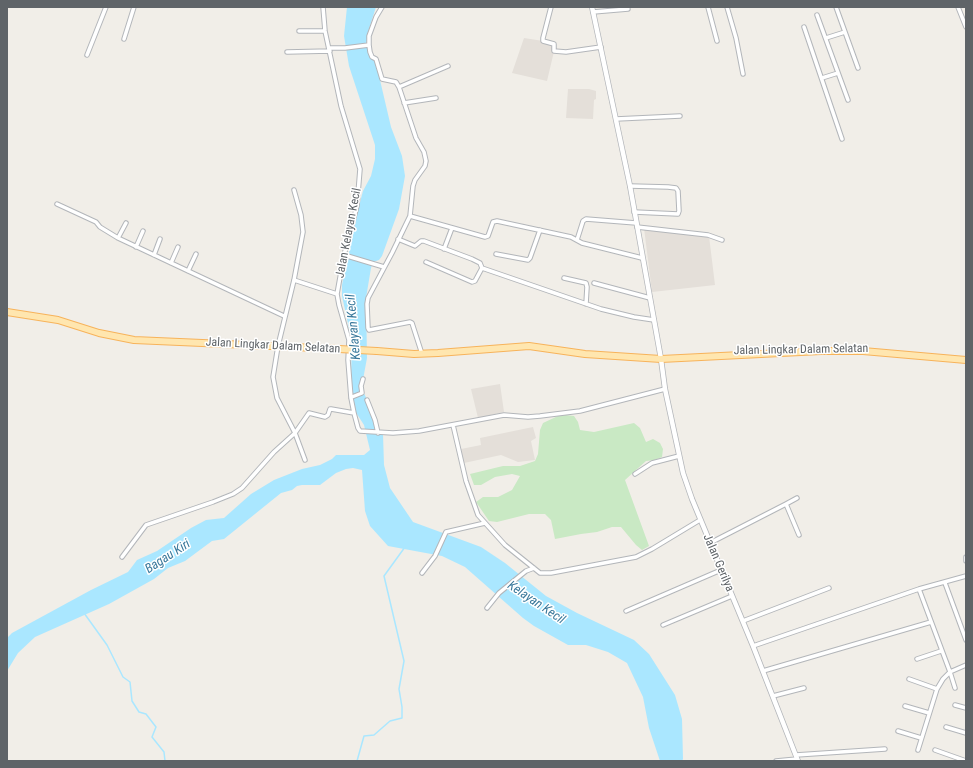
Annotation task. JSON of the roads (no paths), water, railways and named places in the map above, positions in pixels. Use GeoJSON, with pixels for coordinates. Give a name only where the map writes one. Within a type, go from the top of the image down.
{"type":"FeatureCollection","features":[{"type":"Feature","properties":{"kind":"main road","name":"Jalan Lingkar Dalam Selatan"},"geometry":{"type":"LineString","coordinates":[[7,312],[58,320],[98,333],[134,340],[422,354],[528,346],[615,357],[661,359],[821,351],[864,351],[966,358]]}},
{"type":"Feature","properties":{"kind":"street"},"geometry":{"type":"LineString","coordinates":[[87,55],[106,7]]}},
{"type":"Feature","properties":{"kind":"street"},"geometry":{"type":"LineString","coordinates":[[124,39],[134,7]]}},
{"type":"Feature","properties":{"kind":"street","name":"Jalan Kelayan Kecil"},"geometry":{"type":"LineString","coordinates":[[323,7],[325,31],[341,106],[360,169],[357,206],[337,294],[350,340],[348,360],[354,413],[359,430],[378,433]]}},
{"type":"Feature","properties":{"kind":"street"},"geometry":{"type":"LineString","coordinates":[[382,7],[371,29],[368,46],[372,57],[376,59],[382,79],[396,82],[399,87],[416,138],[424,152],[426,161],[425,166],[415,180],[413,186],[410,216],[367,300],[368,329],[410,322],[422,354]]}},
{"type":"Feature","properties":{"kind":"street"},"geometry":{"type":"LineString","coordinates":[[551,7],[543,38],[545,41],[554,44],[554,52],[566,52],[601,47]]}},
{"type":"Feature","properties":{"kind":"street"},"geometry":{"type":"LineString","coordinates":[[708,7],[716,41]]}},
{"type":"Feature","properties":{"kind":"street"},"geometry":{"type":"LineString","coordinates":[[727,7],[736,38],[743,74]]}},
{"type":"Feature","properties":{"kind":"street"},"geometry":{"type":"LineString","coordinates":[[836,7],[858,68]]}},
{"type":"Feature","properties":{"kind":"street"},"geometry":{"type":"LineString","coordinates":[[958,7],[966,27]]}},
{"type":"Feature","properties":{"kind":"street"},"geometry":{"type":"LineString","coordinates":[[592,10],[628,9]]}},
{"type":"Feature","properties":{"kind":"street","name":"Jalan Gerilya"},"geometry":{"type":"LineString","coordinates":[[592,10],[630,186],[665,389],[679,456],[687,485],[700,520],[754,646],[797,758]]}},
{"type":"Feature","properties":{"kind":"street"},"geometry":{"type":"LineString","coordinates":[[817,15],[848,100]]}},
{"type":"Feature","properties":{"kind":"street"},"geometry":{"type":"LineString","coordinates":[[804,27],[842,139]]}},
{"type":"Feature","properties":{"kind":"street"},"geometry":{"type":"LineString","coordinates":[[299,31],[325,31]]}},
{"type":"Feature","properties":{"kind":"street"},"geometry":{"type":"LineString","coordinates":[[826,38],[845,32]]}},
{"type":"Feature","properties":{"kind":"street"},"geometry":{"type":"LineString","coordinates":[[287,52],[368,46]]}},
{"type":"Feature","properties":{"kind":"street"},"geometry":{"type":"LineString","coordinates":[[399,87],[448,66]]}},
{"type":"Feature","properties":{"kind":"street"},"geometry":{"type":"LineString","coordinates":[[822,78],[838,73]]}},
{"type":"Feature","properties":{"kind":"street"},"geometry":{"type":"LineString","coordinates":[[404,103],[436,98]]}},
{"type":"Feature","properties":{"kind":"street"},"geometry":{"type":"LineString","coordinates":[[616,119],[680,116]]}},
{"type":"Feature","properties":{"kind":"street"},"geometry":{"type":"LineString","coordinates":[[630,186],[673,188],[677,189],[678,191],[680,211],[678,214],[634,212]]}},
{"type":"Feature","properties":{"kind":"street"},"geometry":{"type":"LineString","coordinates":[[294,190],[301,215],[303,232],[294,280],[284,316],[273,377],[275,393],[295,433],[305,460]]}},
{"type":"Feature","properties":{"kind":"street"},"geometry":{"type":"LineString","coordinates":[[57,204],[96,222],[100,227],[136,247],[284,316]]}},
{"type":"Feature","properties":{"kind":"street"},"geometry":{"type":"LineString","coordinates":[[410,216],[486,238],[493,222],[495,221],[572,238],[582,243],[642,258]]}},
{"type":"Feature","properties":{"kind":"street"},"geometry":{"type":"LineString","coordinates":[[577,240],[584,219],[708,235],[722,240]]}},
{"type":"Feature","properties":{"kind":"street"},"geometry":{"type":"LineString","coordinates":[[118,238],[126,223]]}},
{"type":"Feature","properties":{"kind":"street"},"geometry":{"type":"LineString","coordinates":[[444,249],[452,228]]}},
{"type":"Feature","properties":{"kind":"street"},"geometry":{"type":"LineString","coordinates":[[496,254],[526,261],[528,260],[540,230]]}},
{"type":"Feature","properties":{"kind":"street"},"geometry":{"type":"LineString","coordinates":[[136,247],[143,231]]}},
{"type":"Feature","properties":{"kind":"street"},"geometry":{"type":"LineString","coordinates":[[154,255],[160,239]]}},
{"type":"Feature","properties":{"kind":"street"},"geometry":{"type":"LineString","coordinates":[[398,239],[415,246],[422,241],[480,263],[482,268],[601,309],[654,320]]}},
{"type":"Feature","properties":{"kind":"street"},"geometry":{"type":"LineString","coordinates":[[171,263],[178,247]]}},
{"type":"Feature","properties":{"kind":"street"},"geometry":{"type":"LineString","coordinates":[[188,271],[196,254]]}},
{"type":"Feature","properties":{"kind":"street"},"geometry":{"type":"LineString","coordinates":[[345,255],[384,267]]}},
{"type":"Feature","properties":{"kind":"street"},"geometry":{"type":"LineString","coordinates":[[426,262],[472,282],[482,268]]}},
{"type":"Feature","properties":{"kind":"street"},"geometry":{"type":"LineString","coordinates":[[564,278],[586,283],[586,304]]}},
{"type":"Feature","properties":{"kind":"street"},"geometry":{"type":"LineString","coordinates":[[294,280],[337,294]]}},
{"type":"Feature","properties":{"kind":"street"},"geometry":{"type":"LineString","coordinates":[[594,283],[650,298]]}},
{"type":"Feature","properties":{"kind":"street"},"geometry":{"type":"LineString","coordinates":[[352,398],[362,393],[361,386],[363,379]]}},
{"type":"Feature","properties":{"kind":"street"},"geometry":{"type":"LineString","coordinates":[[367,400],[375,420],[378,433],[408,432],[504,415],[528,417],[580,411],[665,389]]}},
{"type":"Feature","properties":{"kind":"street"},"geometry":{"type":"LineString","coordinates":[[122,557],[146,525],[213,502],[233,494],[242,488],[274,452],[295,433],[309,413],[324,417],[328,415],[330,409],[332,409],[354,413]]}},
{"type":"Feature","properties":{"kind":"street"},"geometry":{"type":"LineString","coordinates":[[453,425],[466,480],[475,509],[505,546],[540,572],[551,573],[636,557],[700,520]]}},
{"type":"Feature","properties":{"kind":"street"},"geometry":{"type":"LineString","coordinates":[[635,474],[652,464],[679,456]]}},
{"type":"Feature","properties":{"kind":"street"},"geometry":{"type":"LineString","coordinates":[[710,543],[797,498]]}},
{"type":"Feature","properties":{"kind":"street"},"geometry":{"type":"LineString","coordinates":[[786,504],[799,535]]}},
{"type":"Feature","properties":{"kind":"street"},"geometry":{"type":"LineString","coordinates":[[422,573],[435,556],[445,534],[449,531],[485,523]]}},
{"type":"Feature","properties":{"kind":"street"},"geometry":{"type":"LineString","coordinates":[[487,608],[499,593],[520,576],[534,568]]}},
{"type":"Feature","properties":{"kind":"street"},"geometry":{"type":"LineString","coordinates":[[626,611],[721,570]]}},
{"type":"Feature","properties":{"kind":"street"},"geometry":{"type":"LineString","coordinates":[[754,646],[919,590],[966,576]]}},
{"type":"Feature","properties":{"kind":"street"},"geometry":{"type":"LineString","coordinates":[[946,582],[966,640]]}},
{"type":"Feature","properties":{"kind":"street"},"geometry":{"type":"LineString","coordinates":[[743,621],[829,588]]}},
{"type":"Feature","properties":{"kind":"street"},"geometry":{"type":"LineString","coordinates":[[919,590],[955,688]]}},
{"type":"Feature","properties":{"kind":"street"},"geometry":{"type":"LineString","coordinates":[[662,625],[732,596]]}},
{"type":"Feature","properties":{"kind":"street"},"geometry":{"type":"LineString","coordinates":[[763,671],[931,622]]}},
{"type":"Feature","properties":{"kind":"street"},"geometry":{"type":"LineString","coordinates":[[917,659],[941,651]]}},
{"type":"Feature","properties":{"kind":"street"},"geometry":{"type":"LineString","coordinates":[[918,750],[937,689],[943,679],[950,672],[966,665]]}},
{"type":"Feature","properties":{"kind":"street"},"geometry":{"type":"LineString","coordinates":[[909,679],[937,689]]}},
{"type":"Feature","properties":{"kind":"street"},"geometry":{"type":"LineString","coordinates":[[774,696],[804,688]]}},
{"type":"Feature","properties":{"kind":"street"},"geometry":{"type":"LineString","coordinates":[[955,705],[966,708]]}},
{"type":"Feature","properties":{"kind":"street"},"geometry":{"type":"LineString","coordinates":[[905,706],[929,713]]}},
{"type":"Feature","properties":{"kind":"street"},"geometry":{"type":"LineString","coordinates":[[946,727],[966,733]]}},
{"type":"Feature","properties":{"kind":"street"},"geometry":{"type":"LineString","coordinates":[[898,731],[921,738]]}},
{"type":"Feature","properties":{"kind":"street"},"geometry":{"type":"LineString","coordinates":[[776,761],[884,749]]}},
{"type":"Feature","properties":{"kind":"street"},"geometry":{"type":"LineString","coordinates":[[935,750],[966,760]]}},
{"type":"Feature","properties":{"kind":"water"},"geometry":{"type":"Polygon","coordinates":[[[347,7],[376,7],[368,32],[366,44],[370,56],[376,63],[391,127],[402,156],[405,176],[399,209],[382,256],[379,260],[373,262],[371,268],[366,298],[367,358],[362,385],[363,391],[375,417],[378,429],[383,434],[384,465],[390,488],[413,522],[481,547],[505,563],[546,596],[577,613],[634,640],[649,654],[675,695],[682,719],[682,761],[660,761],[649,728],[643,697],[627,663],[608,652],[586,645],[568,645],[534,626],[465,567],[442,556],[388,546],[370,526],[365,511],[362,470],[353,468],[336,473],[320,485],[297,486],[292,490],[281,493],[224,539],[212,541],[185,561],[168,568],[154,579],[109,604],[35,637],[18,653],[7,671],[7,638],[12,633],[91,590],[128,572],[137,560],[157,551],[191,528],[206,520],[224,518],[251,494],[274,480],[302,469],[320,465],[332,459],[336,455],[364,455],[370,450],[364,425],[355,411],[351,377],[352,342],[342,296],[342,285],[359,206],[363,191],[371,176],[375,159],[375,145],[349,66],[344,36],[347,7]]]}},
{"type":"Feature","properties":{"kind":"waterway"},"geometry":{"type":"LineString","coordinates":[[357,761],[364,736],[374,735],[390,721],[402,718],[399,689],[404,661],[384,576],[405,547]]}},
{"type":"Feature","properties":{"kind":"waterway"},"geometry":{"type":"LineString","coordinates":[[84,613],[107,645],[123,677],[130,682],[132,701],[139,712],[146,714],[156,727],[152,737],[164,752],[165,761]]}},
{"type":"Feature","properties":{"kind":"water label","name":"Kelayan Kecil"},"geometry":{"type":"Point","coordinates":[354,327]}},
{"type":"Feature","properties":{"kind":"water label","name":"Bagau Kiri"},"geometry":{"type":"Point","coordinates":[168,557]}},
{"type":"Feature","properties":{"kind":"water label","name":"Kelayan Kecil"},"geometry":{"type":"Point","coordinates":[536,603]}}]}
